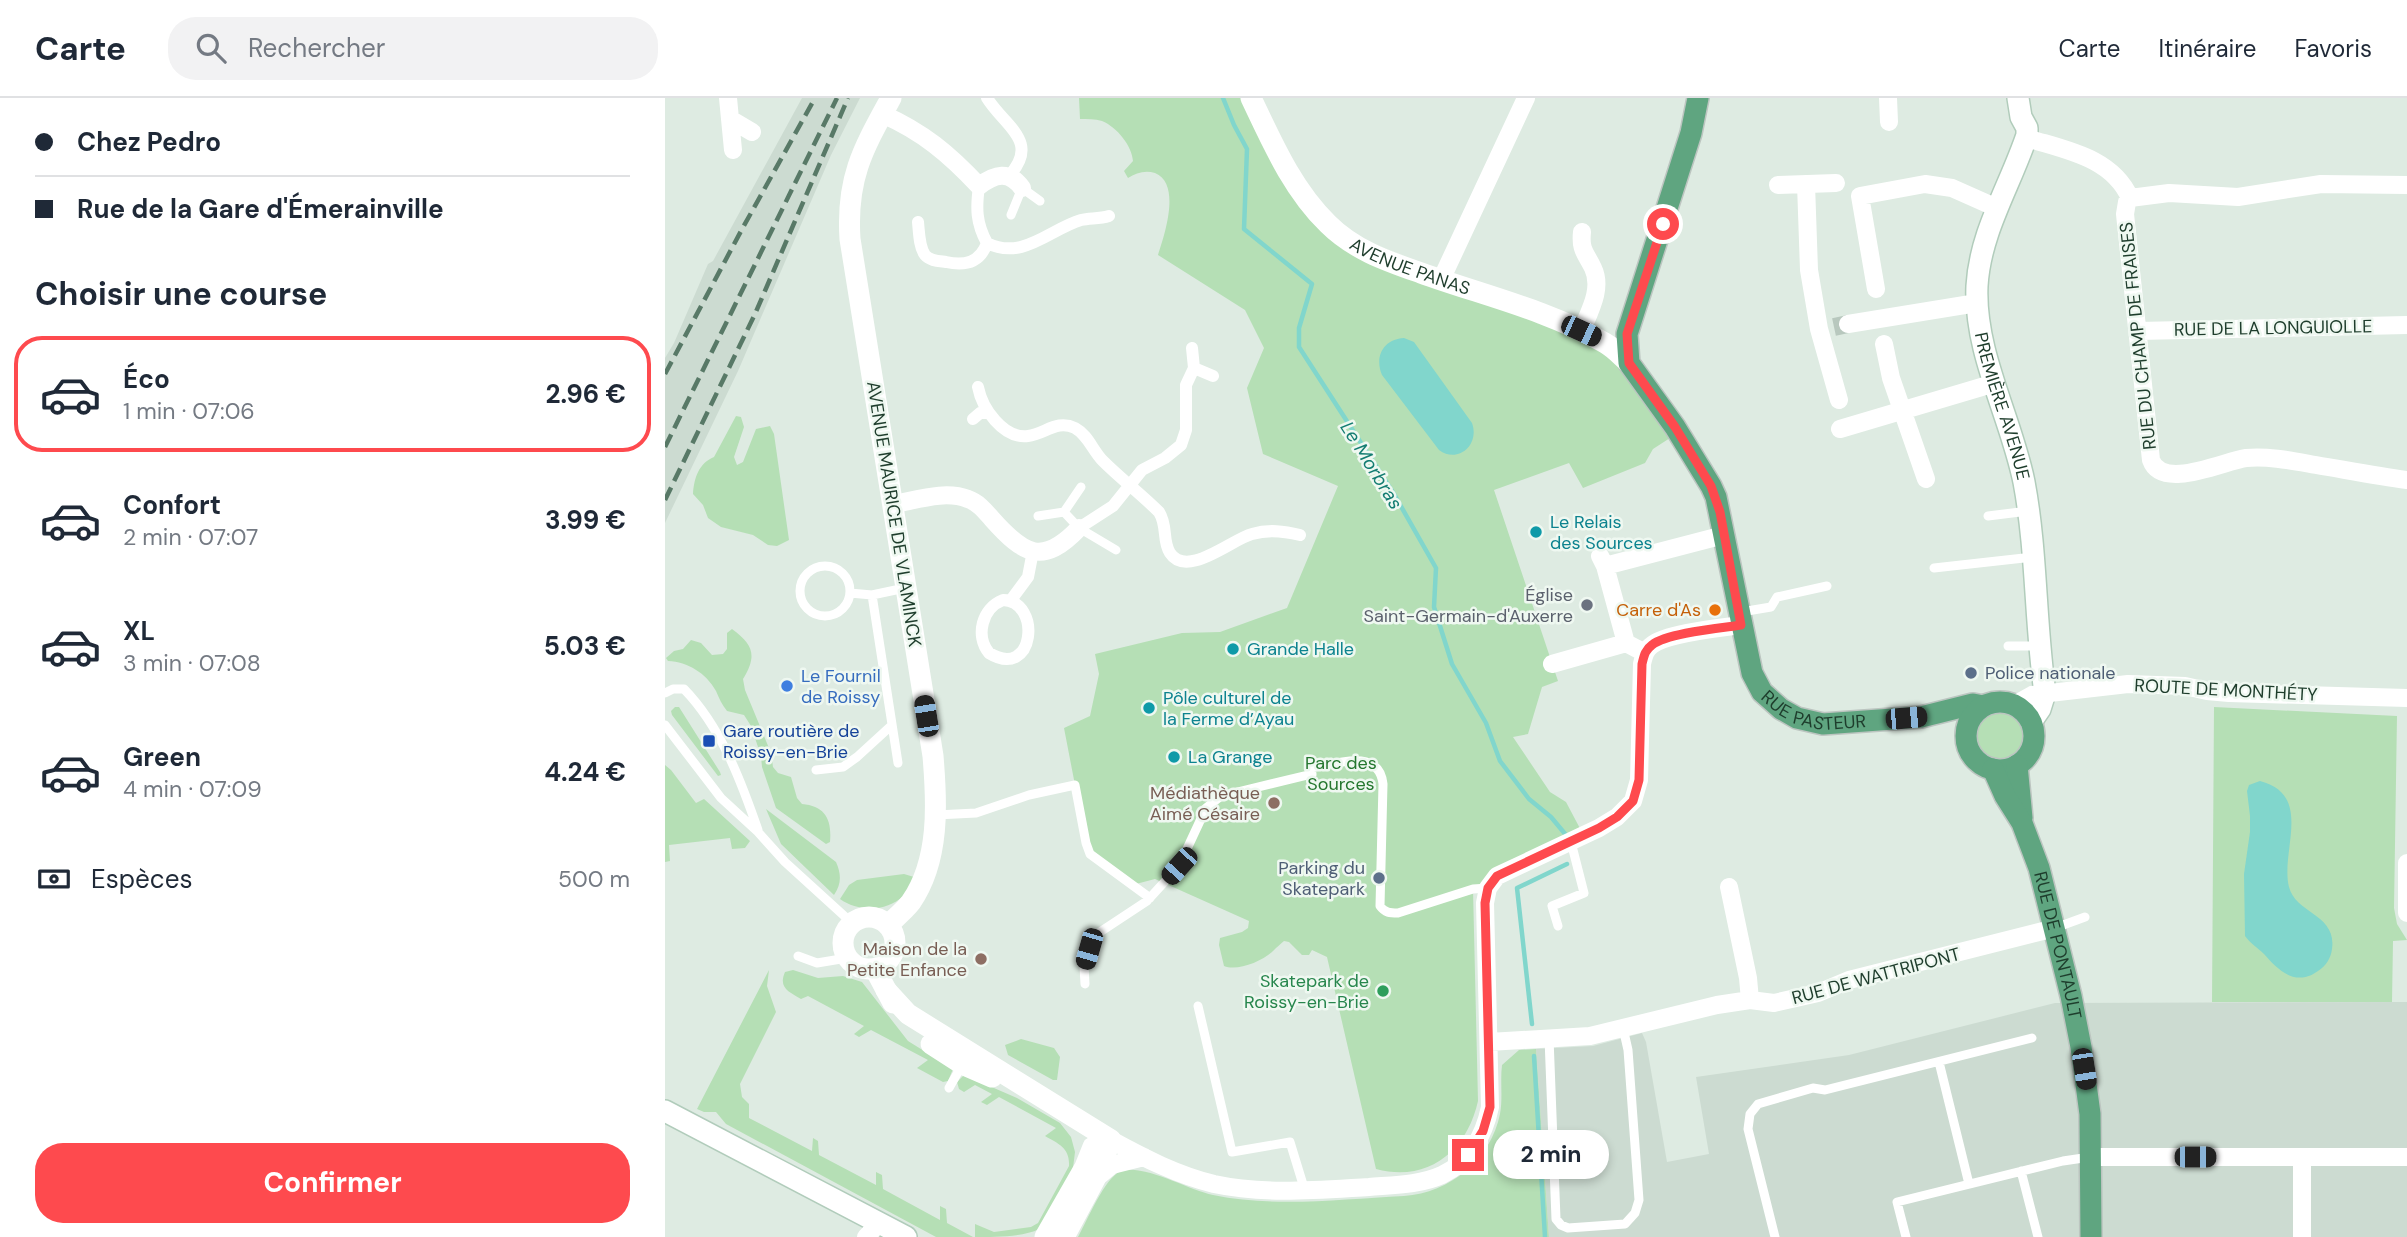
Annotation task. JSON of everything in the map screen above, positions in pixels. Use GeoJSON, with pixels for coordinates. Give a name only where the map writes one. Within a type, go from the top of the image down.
{"type":"FeatureCollection","features":[{"type":"Feature","properties":{"kind":"main road"},"geometry":{"type":"LineString","coordinates":[[1629,363],[1627,334],[1691,133],[1698,98]]}},
{"type":"Feature","properties":{"kind":"main road","name":"RUE PASTEUR"},"geometry":{"type":"LineString","coordinates":[[1629,363],[1675,427],[1711,486],[1720,512],[1752,673],[1762,692],[1781,709],[1810,722],[1836,717],[1913,717],[1973,705],[1983,706]]}},
{"type":"Feature","properties":{"kind":"main road"},"geometry":{"type":"LineString","coordinates":[[2004,702],[2014,705],[2022,709],[2031,722],[2034,741],[2025,759],[2009,769],[1993,769],[1982,765],[1968,748],[1966,736],[1970,719],[1983,706],[2004,702]]}},
{"type":"Feature","properties":{"kind":"main road","name":"RUE PASTEUR"},"geometry":{"type":"LineString","coordinates":[[1913,717],[1949,725],[1966,736]]}},
{"type":"Feature","properties":{"kind":"main road","name":"RUE DE PONTAULT"},"geometry":{"type":"LineString","coordinates":[[2017,765],[2022,823]]}},
{"type":"Feature","properties":{"kind":"main road","name":"RUE DE PONTAULT"},"geometry":{"type":"LineString","coordinates":[[1993,769],[2005,796],[2022,823],[2039,868],[2081,1047],[2090,1114],[2091,1237]]}},
{"type":"Feature","properties":{"kind":"street"},"geometry":{"type":"LineString","coordinates":[[728,98],[733,150]]}},
{"type":"Feature","properties":{"kind":"street"},"geometry":{"type":"LineString","coordinates":[[979,186],[993,178],[1016,182],[1020,160],[1020,141],[1015,130],[987,98]]}},
{"type":"Feature","properties":{"kind":"street","name":"AVENUE PANAS"},"geometry":{"type":"LineString","coordinates":[[1251,98],[1290,176],[1307,202],[1358,249],[1532,310],[1607,344],[1629,363]]}},
{"type":"Feature","properties":{"kind":"street"},"geometry":{"type":"LineString","coordinates":[[1441,280],[1526,98]]}},
{"type":"Feature","properties":{"kind":"street"},"geometry":{"type":"LineString","coordinates":[[1888,98],[1889,122]]}},
{"type":"Feature","properties":{"kind":"street"},"geometry":{"type":"LineString","coordinates":[[2018,98],[2027,138]]}},
{"type":"Feature","properties":{"kind":"street"},"geometry":{"type":"LineString","coordinates":[[887,106],[932,141],[979,186]]}},
{"type":"Feature","properties":{"kind":"street","name":"AVENUE MAURICE DE VLAMINCK"},"geometry":{"type":"LineString","coordinates":[[887,106],[857,164],[845,240],[894,504],[933,756],[935,814],[931,852],[923,877],[911,902],[888,925]]}},
{"type":"Feature","properties":{"kind":"street"},"geometry":{"type":"LineString","coordinates":[[730,120],[752,132]]}},
{"type":"Feature","properties":{"kind":"street","name":"RUE DU CHAMP DE FRAISES"},"geometry":{"type":"LineString","coordinates":[[2027,138],[2077,153],[2102,166],[2121,181],[2130,198],[2126,203],[2125,214],[2151,460],[2158,471],[2181,474],[2232,461],[2270,458],[2407,480]]}},
{"type":"Feature","properties":{"kind":"street","name":"PREMIÈRE AVENUE"},"geometry":{"type":"LineString","coordinates":[[2027,138],[1983,246],[1977,303],[1985,350],[2023,478],[2045,693]]}},
{"type":"Feature","properties":{"kind":"street"},"geometry":{"type":"LineString","coordinates":[[1806,184],[1809,271],[1834,327],[1839,400]]}},
{"type":"Feature","properties":{"kind":"street"},"geometry":{"type":"LineString","coordinates":[[1778,185],[1836,184]]}},
{"type":"Feature","properties":{"kind":"street"},"geometry":{"type":"LineString","coordinates":[[1877,289],[1860,196],[1925,184],[1952,188],[1997,208]]}},
{"type":"Feature","properties":{"kind":"street"},"geometry":{"type":"LineString","coordinates":[[2130,198],[2169,193],[2238,197],[2322,184],[2407,186]]}},
{"type":"Feature","properties":{"kind":"street"},"geometry":{"type":"LineString","coordinates":[[918,222],[923,251],[927,257],[959,264],[968,263],[982,253],[986,243],[976,216],[979,186]]}},
{"type":"Feature","properties":{"kind":"street"},"geometry":{"type":"LineString","coordinates":[[986,243],[1003,248],[1021,247],[1082,220],[1108,216]]}},
{"type":"Feature","properties":{"kind":"street"},"geometry":{"type":"LineString","coordinates":[[1581,331],[1593,305],[1596,284],[1592,265],[1582,247],[1582,232]]}},
{"type":"Feature","properties":{"kind":"street"},"geometry":{"type":"LineString","coordinates":[[1834,327],[1977,303]]}},
{"type":"Feature","properties":{"kind":"street","name":"RUE DE LA LONGUIOLLE"},"geometry":{"type":"LineString","coordinates":[[2138,331],[2407,325]]}},
{"type":"Feature","properties":{"kind":"street"},"geometry":{"type":"LineString","coordinates":[[1607,344],[1627,334]]}},
{"type":"Feature","properties":{"kind":"street"},"geometry":{"type":"LineString","coordinates":[[1884,344],[1891,378],[1926,479]]}},
{"type":"Feature","properties":{"kind":"street"},"geometry":{"type":"LineString","coordinates":[[894,504],[945,495],[964,497],[982,508],[1011,541],[1024,549],[1053,549],[1113,506],[1142,470],[1171,454],[1185,438],[1186,385],[1194,368],[1192,348]]}},
{"type":"Feature","properties":{"kind":"street"},"geometry":{"type":"LineString","coordinates":[[1194,368],[1213,376]]}},
{"type":"Feature","properties":{"kind":"street"},"geometry":{"type":"LineString","coordinates":[[1840,429],[1995,383]]}},
{"type":"Feature","properties":{"kind":"street"},"geometry":{"type":"LineString","coordinates":[[978,387],[987,413],[1012,432],[1023,436],[1036,434],[1057,425],[1073,427],[1081,432],[1100,458],[1161,515],[1166,528],[1168,550],[1180,561],[1200,559],[1257,533],[1277,531],[1300,535]]}},
{"type":"Feature","properties":{"kind":"street"},"geometry":{"type":"LineString","coordinates":[[973,419],[980,413],[987,413]]}},
{"type":"Feature","properties":{"kind":"street"},"geometry":{"type":"LineString","coordinates":[[1626,643],[1602,561],[1724,535]]}},
{"type":"Feature","properties":{"kind":"street"},"geometry":{"type":"LineString","coordinates":[[1011,600],[1028,577],[1033,551]]}},
{"type":"Feature","properties":{"kind":"street"},"geometry":{"type":"LineString","coordinates":[[1011,600],[1026,621],[1030,633],[1028,642],[1020,654],[1011,658],[998,658],[985,649],[981,633],[983,624],[996,603],[1011,600]]}},
{"type":"Feature","properties":{"kind":"street"},"geometry":{"type":"LineString","coordinates":[[886,990],[902,1009],[1014,1081],[1105,1136],[1182,1175],[1244,1189],[1305,1191],[1425,1181],[1444,1174],[1457,1165],[1476,1143],[1490,1107],[1485,903],[1488,888],[1497,876],[1571,842],[1617,817],[1633,801],[1637,795],[1640,682],[1645,653],[1652,645],[1667,638],[1740,618]]}},
{"type":"Feature","properties":{"kind":"street"},"geometry":{"type":"LineString","coordinates":[[1552,664],[1626,643],[1645,653]]}},
{"type":"Feature","properties":{"kind":"street","name":"ROUTE DE MONTHÉTY"},"geometry":{"type":"LineString","coordinates":[[2014,705],[2032,695],[2128,684],[2185,686],[2229,693],[2407,698]]}},
{"type":"Feature","properties":{"kind":"street"},"geometry":{"type":"LineString","coordinates":[[2031,722],[2040,709],[2045,693]]}},
{"type":"Feature","properties":{"kind":"street"},"geometry":{"type":"LineString","coordinates":[[2407,863],[2407,913]]}},
{"type":"Feature","properties":{"kind":"street"},"geometry":{"type":"LineString","coordinates":[[1729,887],[1750,1000]]}},
{"type":"Feature","properties":{"kind":"street"},"geometry":{"type":"LineString","coordinates":[[873,917],[888,925],[894,938],[893,953],[884,965],[875,969],[859,968],[847,958],[843,948],[843,936],[852,923],[873,917]]}},
{"type":"Feature","properties":{"kind":"street","name":"RUE DE WATTRIPONT"},"geometry":{"type":"LineString","coordinates":[[1489,1042],[1590,1036],[1717,1005],[1750,1000],[1775,1003],[1818,993],[1849,980],[2055,928]]}},
{"type":"Feature","properties":{"kind":"street"},"geometry":{"type":"LineString","coordinates":[[875,969],[904,1021],[913,1030],[963,1064],[983,1074],[1014,1081]]}},
{"type":"Feature","properties":{"kind":"street"},"geometry":{"type":"LineString","coordinates":[[665,1111],[873,1230],[906,1237]]}},
{"type":"Feature","properties":{"kind":"street"},"geometry":{"type":"LineString","coordinates":[[1065,1237],[1095,1179],[1105,1136]]}},
{"type":"Feature","properties":{"kind":"street"},"geometry":{"type":"LineString","coordinates":[[1045,1237],[1105,1136]]}},
{"type":"Feature","properties":{"kind":"street"},"geometry":{"type":"LineString","coordinates":[[1095,1179],[1112,1165],[1144,1157]]}},
{"type":"Feature","properties":{"kind":"street"},"geometry":{"type":"LineString","coordinates":[[2092,1157],[2407,1157]]}},
{"type":"Feature","properties":{"kind":"street"},"geometry":{"type":"LineString","coordinates":[[2302,1157],[2302,1237]]}},
{"type":"Feature","properties":{"kind":"lane"},"geometry":{"type":"LineString","coordinates":[[1011,215],[1016,182],[1040,201]]}},
{"type":"Feature","properties":{"kind":"lane"},"geometry":{"type":"LineString","coordinates":[[1038,516],[1064,512],[1081,487]]}},
{"type":"Feature","properties":{"kind":"lane"},"geometry":{"type":"LineString","coordinates":[[1988,516],[2028,511]]}},
{"type":"Feature","properties":{"kind":"lane"},"geometry":{"type":"LineString","coordinates":[[1064,512],[1079,528],[1116,550]]}},
{"type":"Feature","properties":{"kind":"lane"},"geometry":{"type":"LineString","coordinates":[[1934,568],[2033,557]]}},
{"type":"Feature","properties":{"kind":"lane"},"geometry":{"type":"LineString","coordinates":[[829,566],[845,576],[850,593],[845,606],[839,612],[826,616],[812,613],[806,607],[800,592],[807,574],[814,569],[829,566]]}},
{"type":"Feature","properties":{"kind":"lane"},"geometry":{"type":"LineString","coordinates":[[1740,618],[1771,607],[1777,597],[1827,586]]}},
{"type":"Feature","properties":{"kind":"lane"},"geometry":{"type":"LineString","coordinates":[[850,593],[872,595],[907,588]]}},
{"type":"Feature","properties":{"kind":"lane"},"geometry":{"type":"LineString","coordinates":[[872,595],[898,763]]}},
{"type":"Feature","properties":{"kind":"lane"},"geometry":{"type":"LineString","coordinates":[[2008,646],[2040,646]]}},
{"type":"Feature","properties":{"kind":"lane"},"geometry":{"type":"LineString","coordinates":[[665,693],[673,689],[684,689],[695,700],[732,764],[758,832]]}},
{"type":"Feature","properties":{"kind":"lane"},"geometry":{"type":"LineString","coordinates":[[665,725],[722,798],[785,862],[852,923]]}},
{"type":"Feature","properties":{"kind":"lane"},"geometry":{"type":"LineString","coordinates":[[816,770],[843,766],[892,725]]}},
{"type":"Feature","properties":{"kind":"lane"},"geometry":{"type":"LineString","coordinates":[[1085,984],[1084,966],[1097,934],[1150,898],[1179,866],[1206,808],[1221,796],[1312,774],[1311,768],[1359,760],[1376,766],[1382,777],[1382,910],[1388,913],[1406,911],[1473,889],[1488,888]]}},
{"type":"Feature","properties":{"kind":"lane"},"geometry":{"type":"LineString","coordinates":[[935,814],[976,813],[1015,799],[1075,785],[1090,854],[1150,898]]}},
{"type":"Feature","properties":{"kind":"lane"},"geometry":{"type":"LineString","coordinates":[[1557,926],[1552,906],[1584,893],[1571,842]]}},
{"type":"Feature","properties":{"kind":"lane"},"geometry":{"type":"LineString","coordinates":[[2055,928],[2085,917]]}},
{"type":"Feature","properties":{"kind":"lane"},"geometry":{"type":"LineString","coordinates":[[798,956],[817,963],[847,958]]}},
{"type":"Feature","properties":{"kind":"lane"},"geometry":{"type":"LineString","coordinates":[[1198,1006],[1232,1152],[1290,1142],[1305,1191]]}},
{"type":"Feature","properties":{"kind":"lane"},"geometry":{"type":"LineString","coordinates":[[926,1026],[940,1040],[962,1054],[963,1064],[949,1088]]}},
{"type":"Feature","properties":{"kind":"lane"},"geometry":{"type":"LineString","coordinates":[[1549,1038],[1556,1219],[1568,1228],[1625,1224],[1635,1213],[1639,1200],[1627,1027]]}},
{"type":"Feature","properties":{"kind":"lane"},"geometry":{"type":"LineString","coordinates":[[1775,1237],[1748,1129],[1750,1114],[1758,1104],[1813,1088],[1825,1090],[2032,1038]]}},
{"type":"Feature","properties":{"kind":"lane"},"geometry":{"type":"LineString","coordinates":[[1938,1062],[1969,1184]]}},
{"type":"Feature","properties":{"kind":"lane"},"geometry":{"type":"LineString","coordinates":[[1906,1237],[1898,1202],[2021,1171],[2092,1157]]}},
{"type":"Feature","properties":{"kind":"lane"},"geometry":{"type":"LineString","coordinates":[[2021,1171],[2038,1237]]}},
{"type":"Feature","properties":{"kind":"shaded area"},"geometry":{"type":"Polygon","coordinates":[[[802,98],[860,98],[831,155],[738,371],[665,523],[665,358],[708,264],[713,261],[802,98]]]}},
{"type":"Feature","properties":{"kind":"shaded area"},"geometry":{"type":"Polygon","coordinates":[[[2407,1002],[2407,1237],[1549,1237],[1536,1049],[1593,1046],[1642,1033],[1646,1042],[1667,1162],[1709,1154],[1696,1077],[1849,1055],[2055,1003],[2407,1002]]]}},
{"type":"Feature","properties":{"kind":"green space","name":"Parc des Sources"},"geometry":{"type":"Polygon","coordinates":[[[1079,98],[1251,98],[1329,225],[1532,310],[1629,363],[1670,438],[1653,449],[1645,463],[1583,488],[1569,463],[1494,490],[1558,681],[1542,687],[1528,734],[1513,737],[1550,792],[1566,802],[1584,836],[1473,889],[1478,1101],[1465,1135],[1455,1148],[1428,1167],[1395,1172],[1376,1169],[1327,957],[1312,950],[1309,955],[1302,955],[1289,942],[1284,941],[1266,957],[1251,964],[1224,966],[1220,938],[1242,932],[1248,928],[1249,921],[1155,879],[1132,885],[1092,856],[1064,728],[1090,716],[1099,674],[1095,654],[1182,633],[1220,632],[1287,608],[1338,486],[1263,454],[1247,388],[1264,348],[1245,310],[1158,255],[1169,211],[1168,188],[1163,179],[1155,173],[1141,173],[1128,178],[1124,171],[1133,161],[1127,143],[1108,124],[1080,119],[1079,98]]]}},
{"type":"Feature","properties":{"kind":"green space"},"geometry":{"type":"Polygon","coordinates":[[[736,416],[741,417],[744,427],[734,457],[737,465],[743,462],[756,429],[770,426],[774,434],[789,540],[777,546],[768,545],[753,535],[721,527],[708,518],[703,505],[693,494],[698,472],[714,457],[736,416]]]}},
{"type":"Feature","properties":{"kind":"green space"},"geometry":{"type":"Polygon","coordinates":[[[732,629],[745,640],[751,651],[750,664],[743,679],[745,690],[771,753],[773,767],[778,773],[791,777],[797,798],[802,804],[810,805],[825,815],[830,827],[830,842],[826,844],[776,808],[751,726],[744,715],[727,711],[712,685],[702,674],[666,658],[674,651],[683,649],[691,640],[701,643],[712,655],[723,654],[727,649],[727,633],[732,629]]]}},
{"type":"Feature","properties":{"kind":"green space"},"geometry":{"type":"Polygon","coordinates":[[[679,707],[721,775],[718,776],[672,715],[671,711],[679,707]]]}},
{"type":"Feature","properties":{"kind":"green space"},"geometry":{"type":"Polygon","coordinates":[[[2214,707],[2397,716],[2394,908],[2397,924],[2407,940],[2393,941],[2392,1002],[2212,1002],[2214,707]]]}},
{"type":"Feature","properties":{"kind":"green space"},"geometry":{"type":"Polygon","coordinates":[[[2000,712],[2017,719],[2024,736],[2017,753],[2000,760],[1983,753],[1976,736],[1983,719],[2000,712]]]}},
{"type":"Feature","properties":{"kind":"green space"},"geometry":{"type":"Polygon","coordinates":[[[665,765],[696,803],[704,799],[750,841],[745,848],[732,849],[730,838],[669,845],[670,861],[665,862],[665,765]]]}},
{"type":"Feature","properties":{"kind":"green space"},"geometry":{"type":"Polygon","coordinates":[[[766,809],[836,862],[840,878],[834,895],[781,844],[766,809]]]}},
{"type":"Feature","properties":{"kind":"green space"},"geometry":{"type":"Polygon","coordinates":[[[904,874],[914,877],[903,896],[889,905],[864,908],[840,899],[849,885],[857,880],[904,874]]]}},
{"type":"Feature","properties":{"kind":"green space"},"geometry":{"type":"Polygon","coordinates":[[[769,970],[767,986],[776,1012],[740,1084],[742,1097],[749,1104],[749,1118],[812,1151],[813,1138],[818,1141],[819,1155],[876,1185],[876,1172],[882,1175],[883,1189],[940,1220],[940,1206],[946,1209],[947,1223],[973,1237],[936,1237],[726,1124],[716,1112],[697,1109],[769,970]]]}},
{"type":"Feature","properties":{"kind":"green space"},"geometry":{"type":"Polygon","coordinates":[[[793,970],[818,978],[843,976],[862,982],[908,1041],[953,1069],[948,1081],[943,1082],[917,1068],[928,1060],[871,1030],[859,1037],[854,1034],[864,1026],[808,996],[801,999],[789,992],[784,986],[783,977],[785,972],[793,970]]]}},
{"type":"Feature","properties":{"kind":"green space"},"geometry":{"type":"Polygon","coordinates":[[[1021,1039],[1054,1048],[1060,1057],[1057,1080],[1008,1055],[1005,1045],[1021,1039]]]}},
{"type":"Feature","properties":{"kind":"green space"},"geometry":{"type":"Polygon","coordinates":[[[1536,1049],[1549,1237],[1078,1237],[1103,1190],[1121,1171],[1142,1171],[1213,1195],[1261,1201],[1309,1202],[1404,1196],[1437,1188],[1466,1171],[1488,1145],[1500,1114],[1502,1065],[1519,1050],[1536,1049]]]}},
{"type":"Feature","properties":{"kind":"green space"},"geometry":{"type":"Polygon","coordinates":[[[964,1075],[1017,1098],[1060,1123],[1071,1137],[1075,1152],[1073,1168],[1039,1229],[1033,1232],[1000,1237],[975,1237],[975,1224],[994,1232],[1031,1227],[1038,1223],[1069,1166],[1068,1155],[1063,1147],[1045,1136],[1056,1128],[999,1097],[987,1105],[981,1102],[992,1094],[975,1085],[964,1092],[959,1089],[957,1082],[964,1075]]]}},
{"type":"Feature","properties":{"kind":"water"},"geometry":{"type":"Polygon","coordinates":[[[1404,338],[1414,342],[1472,423],[1473,438],[1466,450],[1453,455],[1439,450],[1382,375],[1380,355],[1386,345],[1404,338]]]}},
{"type":"Feature","properties":{"kind":"water"},"geometry":{"type":"Polygon","coordinates":[[[2260,781],[2276,788],[2286,798],[2291,811],[2287,873],[2293,896],[2322,921],[2332,937],[2329,959],[2310,976],[2288,975],[2245,936],[2244,874],[2250,832],[2247,791],[2249,785],[2260,781]]]}},
{"type":"Feature","properties":{"kind":"waterway","name":"Le Morbras"},"geometry":{"type":"LineString","coordinates":[[1223,98],[1247,149],[1244,229],[1312,284],[1299,328],[1299,347],[1394,494],[1436,568],[1434,607],[1452,664],[1486,723],[1500,761],[1529,799],[1551,817],[1566,835]]}},
{"type":"Feature","properties":{"kind":"waterway","name":"Le Morbras"},"geometry":{"type":"LineString","coordinates":[[1532,1024],[1517,888],[1567,864]]}},
{"type":"Feature","properties":{"kind":"waterway","name":"Le Morbras"},"geometry":{"type":"LineString","coordinates":[[1534,1056],[1545,1237]]}},
{"type":"Feature","properties":{"kind":"tunnel"},"geometry":{"type":"LineString","coordinates":[[1834,327],[1848,324]]}},
{"type":"Feature","properties":{"kind":"railway"},"geometry":{"type":"LineString","coordinates":[[665,374],[815,98]]}},
{"type":"Feature","properties":{"kind":"railway"},"geometry":{"type":"LineString","coordinates":[[665,447],[837,98]]}},
{"type":"Feature","properties":{"kind":"railway"},"geometry":{"type":"LineString","coordinates":[[665,500],[755,314],[848,98]]}},
{"type":"Feature","properties":{"kind":"place","name":"Le Relais des Sources"},"geometry":{"type":"Point","coordinates":[1536,532]}},
{"type":"Feature","properties":{"kind":"place","name":"Église Saint-Germain-d'Auxerre"},"geometry":{"type":"Point","coordinates":[1587,605]}},
{"type":"Feature","properties":{"kind":"place","name":"Carre d'As"},"geometry":{"type":"Point","coordinates":[1715,610]}},
{"type":"Feature","properties":{"kind":"place","name":"Grande Halle"},"geometry":{"type":"Point","coordinates":[1233,649]}},
{"type":"Feature","properties":{"kind":"place","name":"Police nationale"},"geometry":{"type":"Point","coordinates":[1971,673]}},
{"type":"Feature","properties":{"kind":"place","name":"Le Fournil de Roissy"},"geometry":{"type":"Point","coordinates":[787,686]}},
{"type":"Feature","properties":{"kind":"place","name":"Pôle culturel de la Ferme d’Ayau"},"geometry":{"type":"Point","coordinates":[1149,708]}},
{"type":"Feature","properties":{"kind":"place","name":"Gare routière de Roissy-en-Brie"},"geometry":{"type":"Point","coordinates":[709,741]}},
{"type":"Feature","properties":{"kind":"place","name":"La Grange"},"geometry":{"type":"Point","coordinates":[1174,757]}},
{"type":"Feature","properties":{"kind":"place","name":"Médiathèque Aimé Césaire"},"geometry":{"type":"Point","coordinates":[1274,803]}},
{"type":"Feature","properties":{"kind":"place","name":"Parking du Skatepark"},"geometry":{"type":"Point","coordinates":[1379,878]}},
{"type":"Feature","properties":{"kind":"place","name":"Maison de la Petite Enfance"},"geometry":{"type":"Point","coordinates":[981,959]}},
{"type":"Feature","properties":{"kind":"place","name":"Skatepark de Roissy-en-Brie"},"geometry":{"type":"Point","coordinates":[1383,991]}},
{"type":"Feature","properties":{"kind":"route"},"geometry":{"type":"LineString","coordinates":[[1468,1155],[1483,1131],[1490,1107],[1485,903],[1488,888],[1497,876],[1511,868],[1599,828],[1617,817],[1633,801],[1637,795],[1639,780],[1642,664],[1645,653],[1652,645],[1667,638],[1741,625],[1716,497],[1675,427],[1629,363],[1627,334],[1663,224]]}}]}
